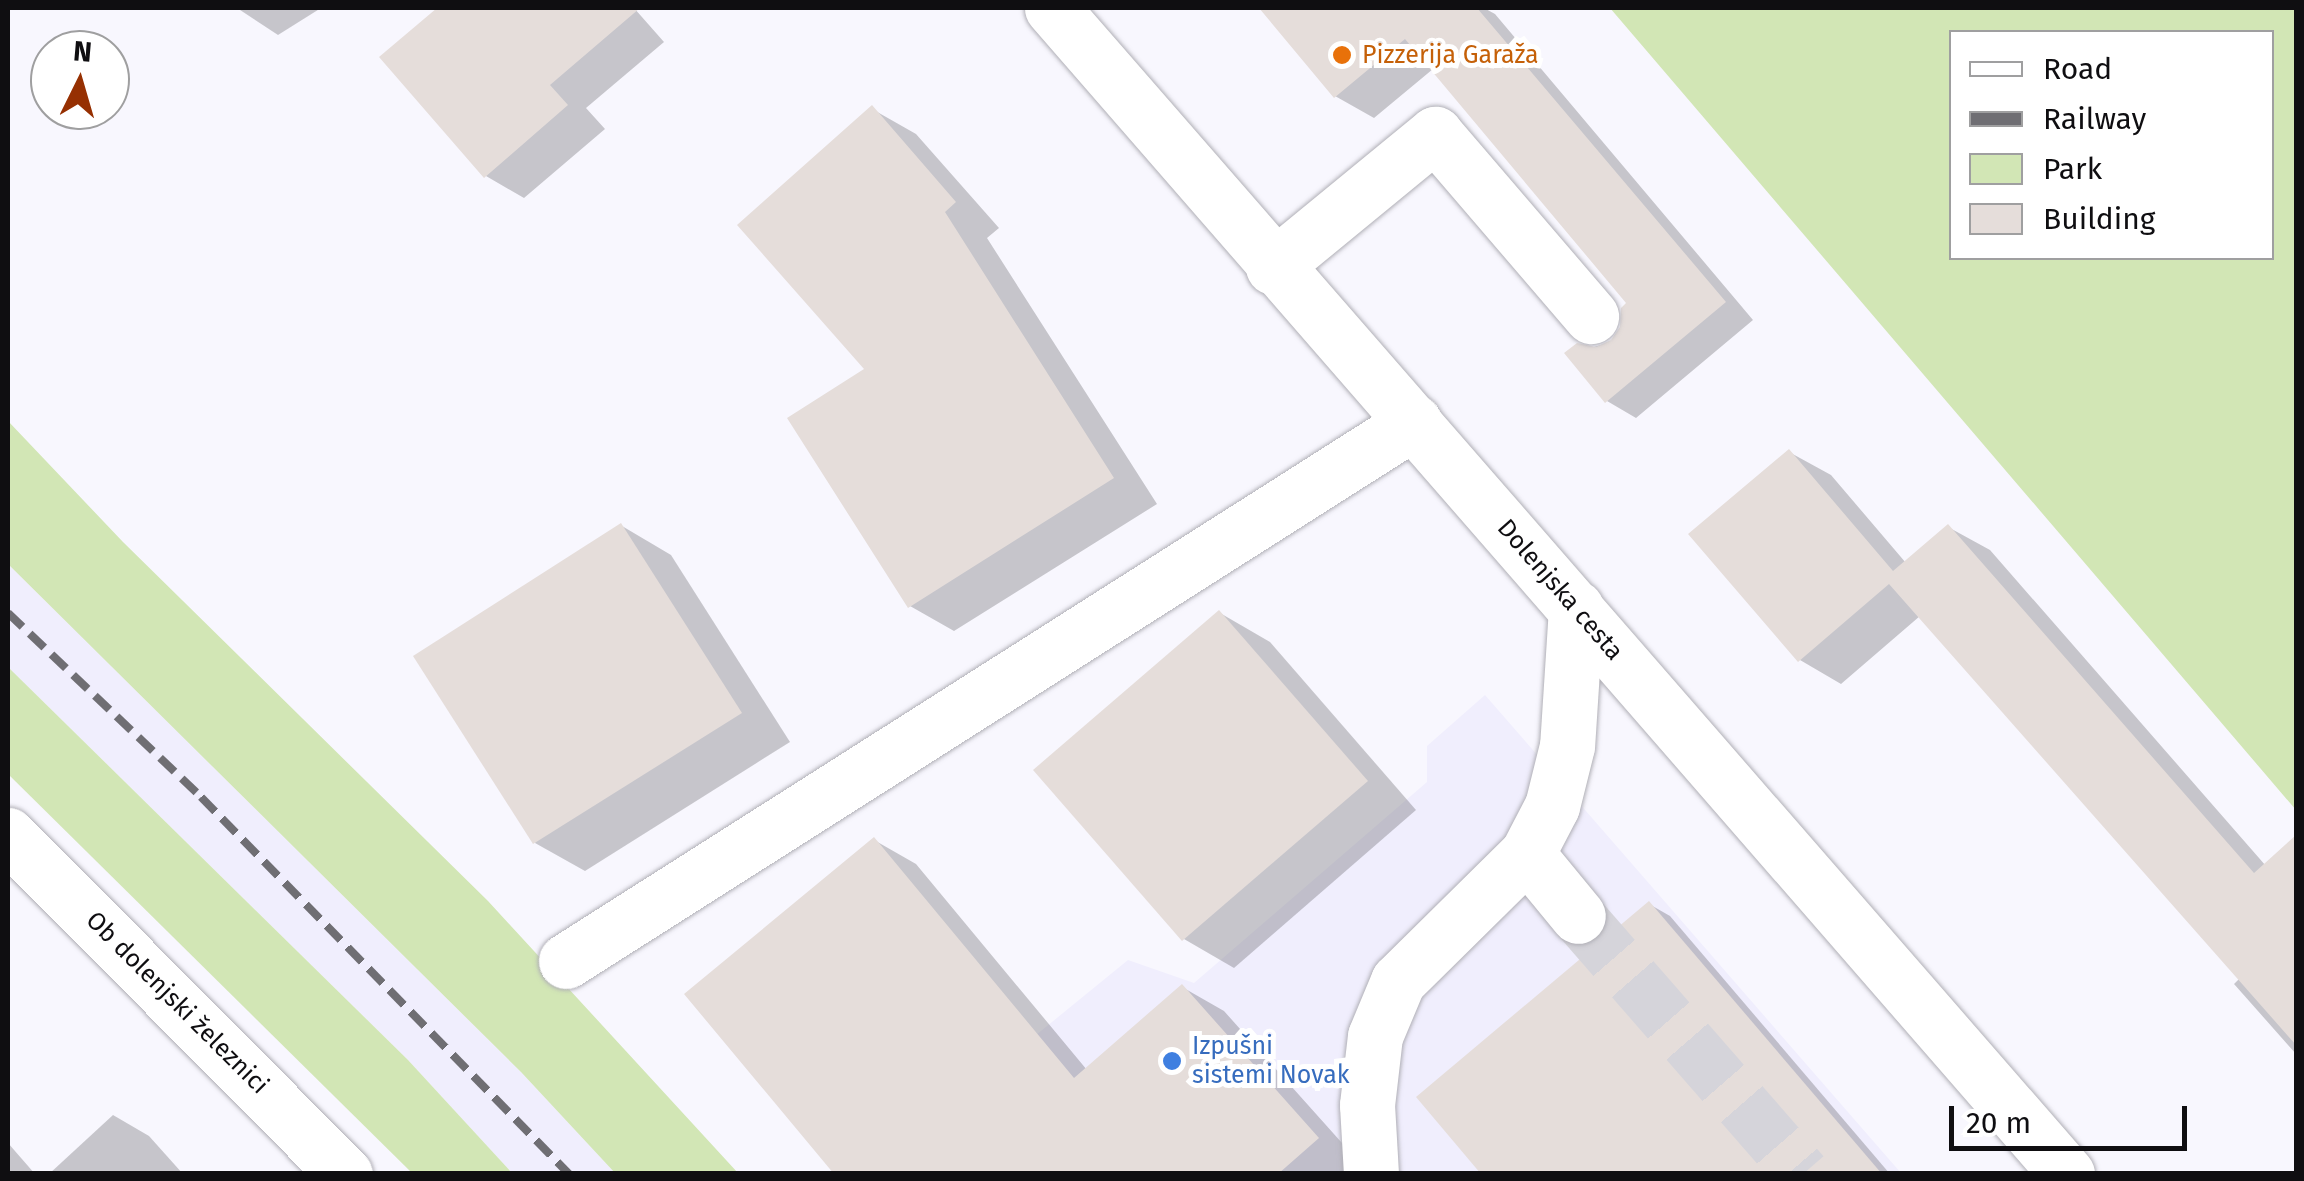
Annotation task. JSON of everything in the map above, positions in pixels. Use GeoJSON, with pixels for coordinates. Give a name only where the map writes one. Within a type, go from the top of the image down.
{"type":"FeatureCollection","features":[{"type":"Feature","properties":{"kind":"main road","name":"Dolenjska cesta"},"geometry":{"type":"LineString","coordinates":[[1052,8],[2068,1174]]}},
{"type":"Feature","properties":{"kind":"main road"},"geometry":{"type":"LineString","coordinates":[[1274,267],[1435,134],[1591,316]]}},
{"type":"Feature","properties":{"kind":"main road"},"geometry":{"type":"LineString","coordinates":[[566,962],[1414,422]]}},
{"type":"Feature","properties":{"kind":"main road"},"geometry":{"type":"LineString","coordinates":[[1371,1174],[1366,1104],[1375,1036],[1398,981],[1527,854],[1552,806],[1567,746],[1576,608]]}},
{"type":"Feature","properties":{"kind":"main road","name":"Ob dolenjski železnici"},"geometry":{"type":"LineString","coordinates":[[8,835],[344,1174]]}},
{"type":"Feature","properties":{"kind":"main road"},"geometry":{"type":"LineString","coordinates":[[1527,854],[1578,916]]}},
{"type":"Feature","properties":{"kind":"shaded area"},"geometry":{"type":"Polygon","coordinates":[[[8,564],[521,1072],[615,1173],[512,1173],[408,1060],[8,667],[8,564]]]}},
{"type":"Feature","properties":{"kind":"shaded area"},"geometry":{"type":"Polygon","coordinates":[[[1485,695],[1901,1173],[882,1174],[1025,1044],[1128,960],[1194,983],[1427,782],[1427,746],[1485,695]]]}},
{"type":"Feature","properties":{"kind":"green space"},"geometry":{"type":"Polygon","coordinates":[[[1610,8],[2296,8],[2296,810],[1610,8]]]}},
{"type":"Feature","properties":{"kind":"green space"},"geometry":{"type":"Polygon","coordinates":[[[8,421],[123,542],[488,901],[738,1173],[615,1173],[521,1072],[8,564],[8,421]]]}},
{"type":"Feature","properties":{"kind":"green space"},"geometry":{"type":"Polygon","coordinates":[[[8,667],[408,1060],[512,1173],[412,1173],[8,774],[8,667]]]}},
{"type":"Feature","properties":{"kind":"building"},"geometry":{"type":"Polygon","coordinates":[[[437,8],[640,8],[550,85],[568,105],[484,178],[379,57],[437,8]]]}},
{"type":"Feature","properties":{"kind":"building"},"geometry":{"type":"Polygon","coordinates":[[[1259,8],[1477,8],[1726,302],[1605,403],[1564,353],[1577,343],[1596,347],[1611,340],[1620,327],[1621,308],[1626,303],[1405,39],[1334,98],[1259,8]]]}},
{"type":"Feature","properties":{"kind":"building"},"geometry":{"type":"Polygon","coordinates":[[[872,105],[956,202],[945,212],[1114,478],[908,608],[787,418],[864,369],[737,225],[872,105]]]}},
{"type":"Feature","properties":{"kind":"building"},"geometry":{"type":"Polygon","coordinates":[[[1789,449],[1893,571],[1948,524],[2254,873],[2296,835],[2296,1045],[1889,584],[1798,662],[1688,534],[1789,449]]]}},
{"type":"Feature","properties":{"kind":"building"},"geometry":{"type":"Polygon","coordinates":[[[621,523],[742,713],[533,844],[413,656],[621,523]]]}},
{"type":"Feature","properties":{"kind":"building"},"geometry":{"type":"Polygon","coordinates":[[[1219,610],[1368,781],[1182,941],[1033,770],[1219,610]]]}},
{"type":"Feature","properties":{"kind":"building"},"geometry":{"type":"Polygon","coordinates":[[[874,837],[1074,1078],[1182,984],[1319,1138],[1278,1174],[834,1174],[684,994],[874,837]]]}},
{"type":"Feature","properties":{"kind":"building"},"geometry":{"type":"Polygon","coordinates":[[[1649,901],[1882,1174],[1481,1174],[1416,1097],[1649,901]]]}},
{"type":"Feature","properties":{"kind":"tunnel"},"geometry":{"type":"LineString","coordinates":[[1578,916],[1803,1174]]}},
{"type":"Feature","properties":{"kind":"railway"},"geometry":{"type":"LineString","coordinates":[[8,613],[201,797],[569,1174]]}},
{"type":"Feature","properties":{"kind":"place","name":"Pizzerija Garaža"},"geometry":{"type":"Point","coordinates":[1342,55]}},
{"type":"Feature","properties":{"kind":"place","name":"Izpušni sistemi Novak"},"geometry":{"type":"Point","coordinates":[1172,1061]}}]}
